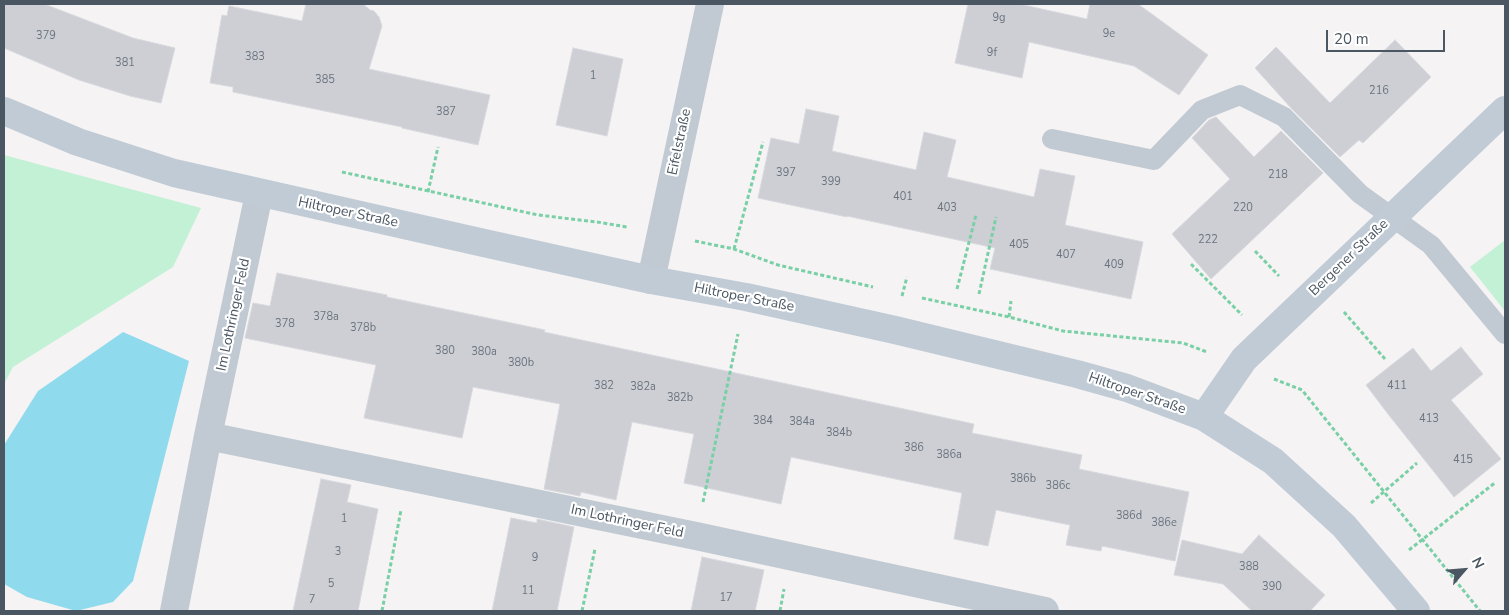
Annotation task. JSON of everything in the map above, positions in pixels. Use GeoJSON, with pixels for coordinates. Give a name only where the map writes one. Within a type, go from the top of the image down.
{"type":"FeatureCollection","features":[{"type":"Feature","properties":{"kind":"street","name":"Eifelstraße"},"geometry":{"type":"LineString","coordinates":[[651,280],[710,4]]}},
{"type":"Feature","properties":{"kind":"street","name":"Bergener Straße"},"geometry":{"type":"LineString","coordinates":[[1204,417],[1244,359],[1505,110]]}},
{"type":"Feature","properties":{"kind":"street","name":"Hiltroper Straße"},"geometry":{"type":"LineString","coordinates":[[4,111],[78,142],[131,160],[174,173],[259,194],[651,280],[746,297],[895,330],[1127,388],[1204,417],[1274,461],[1344,526],[1416,611]]}},
{"type":"Feature","properties":{"kind":"street","name":"Im Lothringer Feld"},"geometry":{"type":"LineString","coordinates":[[174,611],[208,436],[259,194]]}},
{"type":"Feature","properties":{"kind":"street","name":"Im Lothringer Feld"},"geometry":{"type":"LineString","coordinates":[[208,436],[696,536],[1045,611]]}},
{"type":"Feature","properties":{"kind":"lane"},"geometry":{"type":"LineString","coordinates":[[1052,140],[1154,160],[1202,110],[1240,94],[1284,117],[1360,194],[1431,245],[1505,334]]}},
{"type":"Feature","properties":{"kind":"path"},"geometry":{"type":"LineString","coordinates":[[762,142],[734,249],[778,264],[876,287]]}},
{"type":"Feature","properties":{"kind":"path"},"geometry":{"type":"LineString","coordinates":[[432,174],[438,146]]}},
{"type":"Feature","properties":{"kind":"path"},"geometry":{"type":"LineString","coordinates":[[338,172],[538,216],[597,222]]}},
{"type":"Feature","properties":{"kind":"path"},"geometry":{"type":"LineString","coordinates":[[957,288],[976,215]]}},
{"type":"Feature","properties":{"kind":"path"},"geometry":{"type":"LineString","coordinates":[[979,294],[996,217]]}},
{"type":"Feature","properties":{"kind":"path"},"geometry":{"type":"LineString","coordinates":[[1191,264],[1247,320]]}},
{"type":"Feature","properties":{"kind":"path"},"geometry":{"type":"LineString","coordinates":[[894,292],[902,296],[907,278]]}},
{"type":"Feature","properties":{"kind":"path"},"geometry":{"type":"LineString","coordinates":[[1321,285],[1385,359]]}},
{"type":"Feature","properties":{"kind":"path"},"geometry":{"type":"LineString","coordinates":[[913,296],[1063,331],[1184,343]]}},
{"type":"Feature","properties":{"kind":"path"},"geometry":{"type":"LineString","coordinates":[[1009,318],[1011,301]]}},
{"type":"Feature","properties":{"kind":"path"},"geometry":{"type":"LineString","coordinates":[[696,536],[738,334]]}},
{"type":"Feature","properties":{"kind":"path"},"geometry":{"type":"LineString","coordinates":[[1302,390],[1480,611]]}},
{"type":"Feature","properties":{"kind":"path"},"geometry":{"type":"LineString","coordinates":[[1384,492],[1418,463]]}},
{"type":"Feature","properties":{"kind":"path"},"geometry":{"type":"LineString","coordinates":[[382,611],[408,478]]}},
{"type":"Feature","properties":{"kind":"path"},"geometry":{"type":"LineString","coordinates":[[1422,540],[1496,482]]}},
{"type":"Feature","properties":{"kind":"path"},"geometry":{"type":"LineString","coordinates":[[582,611],[602,517]]}},
{"type":"Feature","properties":{"kind":"green space"},"geometry":{"type":"Polygon","coordinates":[[[4,155],[201,208],[173,267],[13,367],[4,384],[4,155]]]}},
{"type":"Feature","properties":{"kind":"green space"},"geometry":{"type":"Polygon","coordinates":[[[1505,240],[1505,311],[1470,267],[1505,240]]]}},
{"type":"Feature","properties":{"kind":"water"},"geometry":{"type":"Polygon","coordinates":[[[123,332],[189,361],[133,581],[113,602],[76,611],[27,597],[4,584],[4,445],[38,391],[123,332]]]}},
{"type":"Feature","properties":{"kind":"building"},"geometry":{"type":"Polygon","coordinates":[[[4,4],[44,4],[133,38],[175,48],[161,103],[130,96],[79,80],[4,48],[4,4]]]}},
{"type":"Feature","properties":{"kind":"building"},"geometry":{"type":"Polygon","coordinates":[[[306,4],[363,4],[374,11],[379,17],[382,26],[369,69],[490,95],[478,145],[402,127],[233,92],[233,87],[210,83],[222,15],[227,16],[229,6],[302,21],[306,4]]]}},
{"type":"Feature","properties":{"kind":"building"},"geometry":{"type":"Polygon","coordinates":[[[968,4],[1019,4],[1087,19],[1090,4],[1138,4],[1208,55],[1179,95],[1134,66],[1029,42],[1022,78],[955,63],[968,4]]]}},
{"type":"Feature","properties":{"kind":"building"},"geometry":{"type":"Polygon","coordinates":[[[1395,40],[1431,77],[1363,143],[1359,140],[1340,157],[1291,108],[1255,68],[1276,47],[1330,103],[1395,40]]]}},
{"type":"Feature","properties":{"kind":"building"},"geometry":{"type":"Polygon","coordinates":[[[573,48],[623,59],[607,136],[556,125],[573,48]]]}},
{"type":"Feature","properties":{"kind":"building"},"geometry":{"type":"Polygon","coordinates":[[[806,109],[839,116],[832,151],[916,170],[924,132],[956,140],[947,177],[1034,197],[1040,169],[1075,176],[1065,225],[1143,242],[1131,299],[990,269],[995,248],[758,198],[771,138],[799,144],[806,109]]]}},
{"type":"Feature","properties":{"kind":"building"},"geometry":{"type":"Polygon","coordinates":[[[1216,117],[1254,157],[1281,131],[1323,173],[1211,279],[1172,234],[1230,179],[1192,138],[1209,120],[1216,117]]]}},
{"type":"Feature","properties":{"kind":"building"},"geometry":{"type":"Polygon","coordinates":[[[277,273],[387,295],[387,297],[545,330],[544,332],[974,424],[972,433],[1082,455],[1079,469],[1189,492],[1175,561],[1102,546],[1101,551],[1066,545],[1070,525],[996,510],[988,546],[954,539],[962,493],[791,457],[781,504],[684,483],[694,434],[632,422],[616,500],[581,492],[580,496],[544,489],[560,404],[473,387],[462,438],[364,418],[376,365],[245,338],[253,303],[270,306],[277,273]]]}},
{"type":"Feature","properties":{"kind":"building"},"geometry":{"type":"Polygon","coordinates":[[[1461,347],[1483,374],[1451,400],[1501,459],[1454,497],[1366,385],[1413,348],[1431,371],[1461,347]]]}},
{"type":"Feature","properties":{"kind":"building"},"geometry":{"type":"Polygon","coordinates":[[[321,479],[351,485],[347,502],[378,509],[358,611],[293,611],[321,479]]]}},
{"type":"Feature","properties":{"kind":"building"},"geometry":{"type":"Polygon","coordinates":[[[511,518],[537,523],[537,519],[574,527],[557,611],[492,611],[511,518]]]}},
{"type":"Feature","properties":{"kind":"building"},"geometry":{"type":"Polygon","coordinates":[[[1259,535],[1325,595],[1310,611],[1252,611],[1223,584],[1174,575],[1182,540],[1242,554],[1259,535]]]}},
{"type":"Feature","properties":{"kind":"building"},"geometry":{"type":"Polygon","coordinates":[[[702,557],[764,570],[755,611],[691,611],[702,557]]]}}]}
